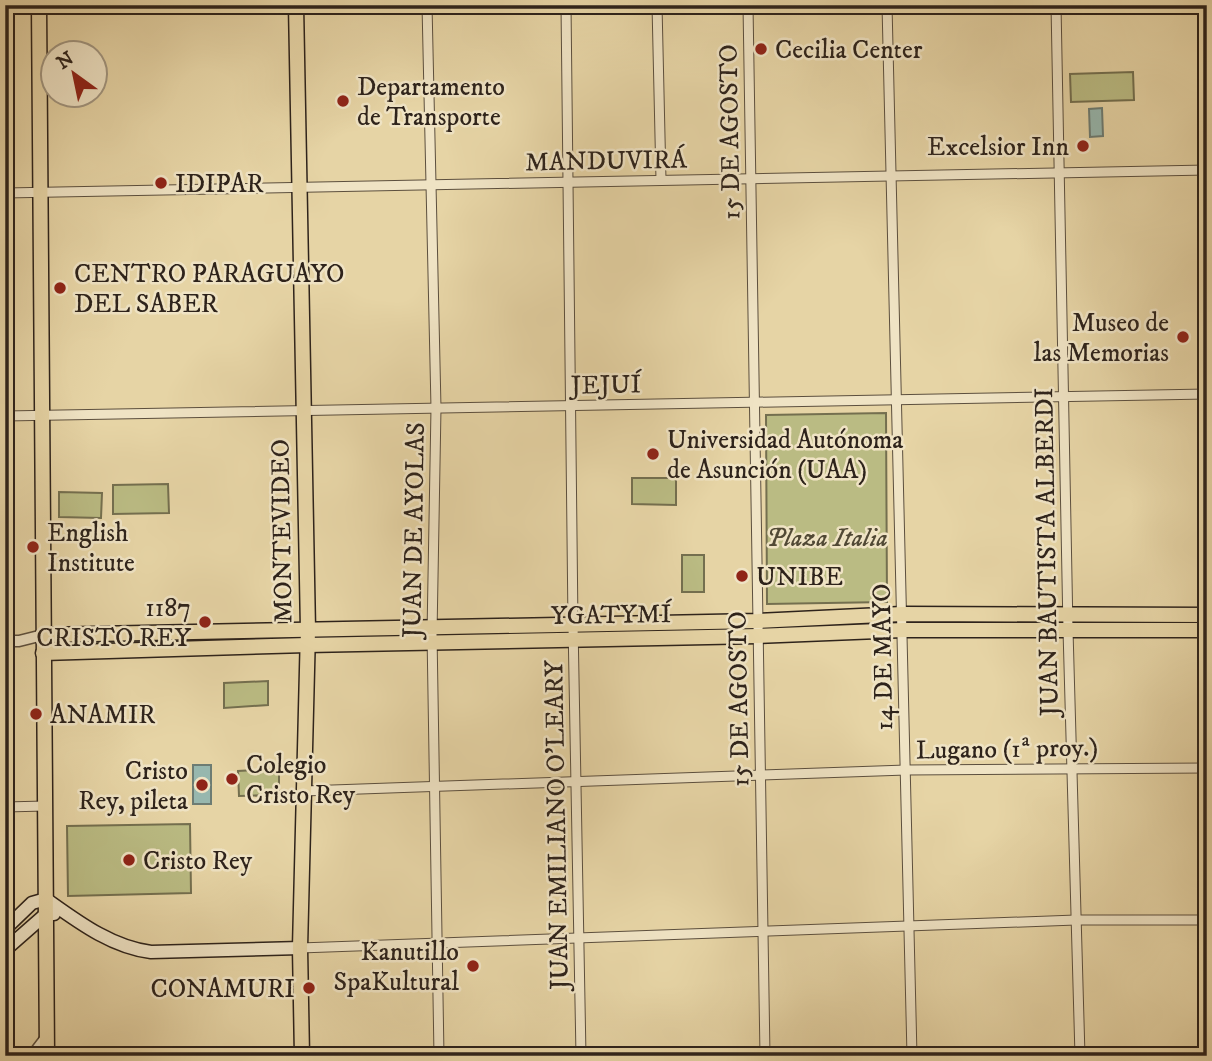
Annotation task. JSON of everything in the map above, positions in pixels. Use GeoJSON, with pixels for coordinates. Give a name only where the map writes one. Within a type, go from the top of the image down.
{"type":"FeatureCollection","features":[{"type":"Feature","properties":{"kind":"main road"},"geometry":{"type":"LineString","coordinates":[[39,5],[47,1056]]}},
{"type":"Feature","properties":{"kind":"main road","name":"MONTEVIDEO"},"geometry":{"type":"LineString","coordinates":[[296,5],[308,637],[300,948],[302,1056]]}},
{"type":"Feature","properties":{"kind":"main road","name":"YGATYMÍ"},"geometry":{"type":"LineString","coordinates":[[758,628],[902,614],[1207,615]]}},
{"type":"Feature","properties":{"kind":"main road","name":"YGATYMÍ"},"geometry":{"type":"LineString","coordinates":[[43,635],[308,637],[758,628],[1207,630]]}},
{"type":"Feature","properties":{"kind":"main road","name":"YGATYMÍ"},"geometry":{"type":"LineString","coordinates":[[43,653],[308,637]]}},
{"type":"Feature","properties":{"kind":"main road"},"geometry":{"type":"LineString","coordinates":[[5,929],[32,903],[68,915],[131,949],[151,952],[300,948]]}},
{"type":"Feature","properties":{"kind":"main road"},"geometry":{"type":"LineString","coordinates":[[5,950],[46,906]]}},
{"type":"Feature","properties":{"kind":"street","name":"JUAN DE AYOLAS"},"geometry":{"type":"LineString","coordinates":[[427,5],[436,408],[432,635],[439,1056]]}},
{"type":"Feature","properties":{"kind":"street","name":"JUAN EMILIANO O'LEARY"},"geometry":{"type":"LineString","coordinates":[[566,5],[581,1056]]}},
{"type":"Feature","properties":{"kind":"street"},"geometry":{"type":"LineString","coordinates":[[657,5],[662,180]]}},
{"type":"Feature","properties":{"kind":"street","name":"15 DE AGOSTO"},"geometry":{"type":"LineString","coordinates":[[748,5],[765,1056]]}},
{"type":"Feature","properties":{"kind":"street","name":"14 DE MAYO"},"geometry":{"type":"LineString","coordinates":[[887,5],[912,1056]]}},
{"type":"Feature","properties":{"kind":"street","name":"JUAN BAUTISTA ALBERDI"},"geometry":{"type":"LineString","coordinates":[[1056,5],[1067,614],[1080,1056]]}},
{"type":"Feature","properties":{"kind":"street","name":"MANDUVIRÁ"},"geometry":{"type":"LineString","coordinates":[[5,193],[1207,170]]}},
{"type":"Feature","properties":{"kind":"street","name":"JEJUÍ"},"geometry":{"type":"LineString","coordinates":[[5,416],[1207,394]]}},
{"type":"Feature","properties":{"kind":"street","name":"YGATYMÍ"},"geometry":{"type":"LineString","coordinates":[[5,641],[19,641],[43,635]]}},
{"type":"Feature","properties":{"kind":"street","name":"YGATYMÍ"},"geometry":{"type":"LineString","coordinates":[[19,641],[30,644],[43,653]]}},
{"type":"Feature","properties":{"kind":"street","name":"Lugano (1ª proy.)"},"geometry":{"type":"LineString","coordinates":[[304,791],[906,770],[1207,768]]}},
{"type":"Feature","properties":{"kind":"street"},"geometry":{"type":"LineString","coordinates":[[5,807],[45,806]]}},
{"type":"Feature","properties":{"kind":"street"},"geometry":{"type":"LineString","coordinates":[[300,948],[1076,920],[1207,920]]}},
{"type":"Feature","properties":{"kind":"street"},"geometry":{"type":"LineString","coordinates":[[32,1056],[48,1035]]}},
{"type":"Feature","properties":{"kind":"green space"},"geometry":{"type":"Polygon","coordinates":[[[1133,72],[1134,100],[1071,102],[1070,74],[1133,72]]]}},
{"type":"Feature","properties":{"kind":"green space","name":"Plaza Italia"},"geometry":{"type":"Polygon","coordinates":[[[886,413],[887,602],[767,604],[766,415],[886,413]]]}},
{"type":"Feature","properties":{"kind":"green space"},"geometry":{"type":"Polygon","coordinates":[[[632,478],[676,478],[676,505],[632,504],[632,478]]]}},
{"type":"Feature","properties":{"kind":"green space"},"geometry":{"type":"Polygon","coordinates":[[[168,484],[169,513],[113,514],[113,485],[168,484]]]}},
{"type":"Feature","properties":{"kind":"green space"},"geometry":{"type":"Polygon","coordinates":[[[59,492],[102,493],[101,518],[59,517],[59,492]]]}},
{"type":"Feature","properties":{"kind":"green space"},"geometry":{"type":"Polygon","coordinates":[[[682,555],[704,555],[704,592],[682,592],[682,555]]]}},
{"type":"Feature","properties":{"kind":"green space"},"geometry":{"type":"Polygon","coordinates":[[[294,636],[294,639],[58,643],[59,642],[294,636]]]}},
{"type":"Feature","properties":{"kind":"green space"},"geometry":{"type":"Polygon","coordinates":[[[268,681],[268,705],[224,708],[224,683],[268,681]]]}},
{"type":"Feature","properties":{"kind":"green space"},"geometry":{"type":"Polygon","coordinates":[[[279,769],[279,795],[239,796],[238,771],[279,769]]]}},
{"type":"Feature","properties":{"kind":"green space","name":"Cristo Rey"},"geometry":{"type":"Polygon","coordinates":[[[190,824],[191,893],[68,896],[67,826],[190,824]]]}},
{"type":"Feature","properties":{"kind":"water"},"geometry":{"type":"Polygon","coordinates":[[[1102,108],[1103,136],[1090,137],[1089,109],[1102,108]]]}},
{"type":"Feature","properties":{"kind":"water","name":"Cristo Rey, pileta"},"geometry":{"type":"Polygon","coordinates":[[[193,765],[211,765],[211,804],[193,804],[193,765]]]}},
{"type":"Feature","properties":{"kind":"place","name":"Cecilia Center"},"geometry":{"type":"Point","coordinates":[761,49]}},
{"type":"Feature","properties":{"kind":"place","name":"Departamento de Transporte"},"geometry":{"type":"Point","coordinates":[343,101]}},
{"type":"Feature","properties":{"kind":"place","name":"Excelsior Inn"},"geometry":{"type":"Point","coordinates":[1083,146]}},
{"type":"Feature","properties":{"kind":"place","name":"IDIPAR"},"geometry":{"type":"Point","coordinates":[161,183]}},
{"type":"Feature","properties":{"kind":"place","name":"CENTRO PARAGUAYO DEL SABER"},"geometry":{"type":"Point","coordinates":[60,288]}},
{"type":"Feature","properties":{"kind":"place","name":"Museo de las Memorias"},"geometry":{"type":"Point","coordinates":[1183,337]}},
{"type":"Feature","properties":{"kind":"place","name":"Universidad Autónoma de Asunción (UAA)"},"geometry":{"type":"Point","coordinates":[653,454]}},
{"type":"Feature","properties":{"kind":"place","name":"English Institute"},"geometry":{"type":"Point","coordinates":[33,547]}},
{"type":"Feature","properties":{"kind":"place","name":"UNIBE"},"geometry":{"type":"Point","coordinates":[742,576]}},
{"type":"Feature","properties":{"kind":"place","name":"1187 CRISTO REY"},"geometry":{"type":"Point","coordinates":[205,622]}},
{"type":"Feature","properties":{"kind":"place","name":"ANAMIR"},"geometry":{"type":"Point","coordinates":[36,714]}},
{"type":"Feature","properties":{"kind":"place","name":"Colegio Cristo Rey"},"geometry":{"type":"Point","coordinates":[232,779]}},
{"type":"Feature","properties":{"kind":"place","name":"Cristo Rey, pileta"},"geometry":{"type":"Point","coordinates":[202,785]}},
{"type":"Feature","properties":{"kind":"place","name":"Cristo Rey"},"geometry":{"type":"Point","coordinates":[129,860]}},
{"type":"Feature","properties":{"kind":"place","name":"Kanutillo SpaKultural"},"geometry":{"type":"Point","coordinates":[473,966]}},
{"type":"Feature","properties":{"kind":"place","name":"CONAMURI"},"geometry":{"type":"Point","coordinates":[309,988]}}]}
